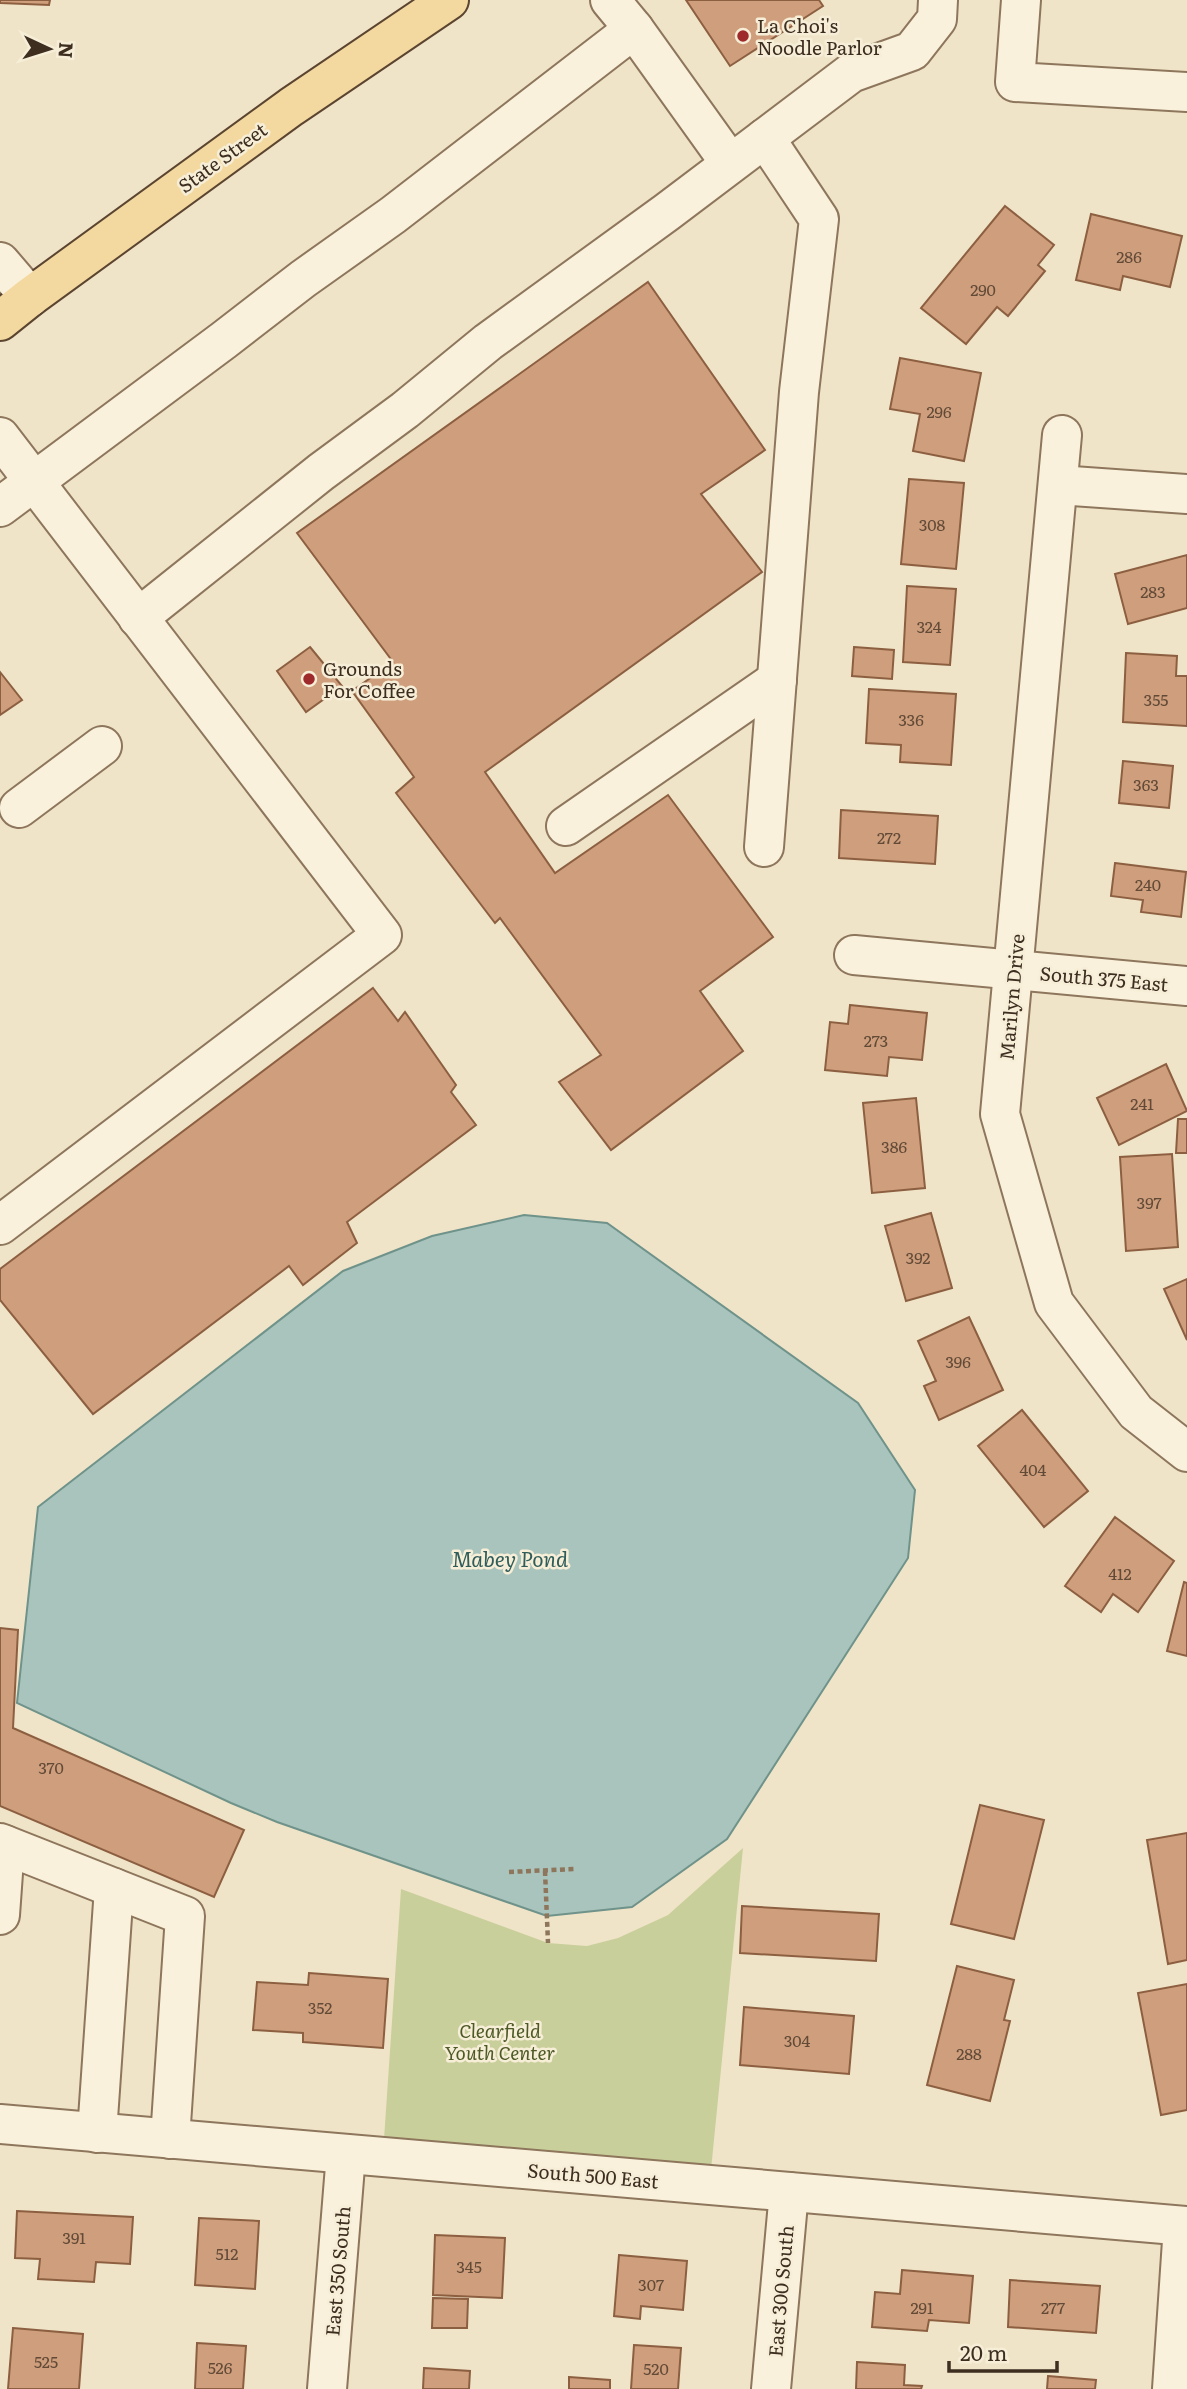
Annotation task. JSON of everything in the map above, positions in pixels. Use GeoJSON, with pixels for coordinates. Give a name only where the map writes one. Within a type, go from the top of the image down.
{"type":"FeatureCollection","features":[{"type":"Feature","properties":{"kind":"main road","name":"State Street"},"geometry":{"type":"LineString","coordinates":[[0,321],[291,107],[449,0]]}},
{"type":"Feature","properties":{"kind":"street"},"geometry":{"type":"LineString","coordinates":[[610,0],[634,29],[730,163]]}},
{"type":"Feature","properties":{"kind":"street"},"geometry":{"type":"LineString","coordinates":[[138,618],[321,472],[405,410],[488,341],[667,212],[851,73],[912,51],[937,19],[938,0]]}},
{"type":"Feature","properties":{"kind":"street"},"geometry":{"type":"LineString","coordinates":[[1021,0],[1015,82],[1187,92]]}},
{"type":"Feature","properties":{"kind":"street"},"geometry":{"type":"LineString","coordinates":[[0,507],[303,279],[393,215],[634,29]]}},
{"type":"Feature","properties":{"kind":"street"},"geometry":{"type":"LineString","coordinates":[[764,847],[799,392],[819,219],[765,138]]}},
{"type":"Feature","properties":{"kind":"street"},"geometry":{"type":"LineString","coordinates":[[0,262],[30,297]]}},
{"type":"Feature","properties":{"kind":"street","name":"Marilyn Drive"},"geometry":{"type":"LineString","coordinates":[[1062,435],[1000,1114],[1054,1303],[1136,1412],[1187,1451]]}},
{"type":"Feature","properties":{"kind":"street"},"geometry":{"type":"LineString","coordinates":[[0,437],[382,934],[0,1225]]}},
{"type":"Feature","properties":{"kind":"street"},"geometry":{"type":"LineString","coordinates":[[1058,485],[1187,494]]}},
{"type":"Feature","properties":{"kind":"street"},"geometry":{"type":"LineString","coordinates":[[566,826],[777,680]]}},
{"type":"Feature","properties":{"kind":"street"},"geometry":{"type":"LineString","coordinates":[[19,808],[102,746]]}},
{"type":"Feature","properties":{"kind":"street","name":"South 375 East"},"geometry":{"type":"LineString","coordinates":[[854,955],[1187,986]]}},
{"type":"Feature","properties":{"kind":"street"},"geometry":{"type":"LineString","coordinates":[[0,1915],[3,1844],[185,1916],[170,2139]]}},
{"type":"Feature","properties":{"kind":"street"},"geometry":{"type":"LineString","coordinates":[[97,2133],[114,1888]]}},
{"type":"Feature","properties":{"kind":"street","name":"South 500 East"},"geometry":{"type":"LineString","coordinates":[[0,2124],[1185,2226]]}},
{"type":"Feature","properties":{"kind":"street","name":"East 350 South"},"geometry":{"type":"LineString","coordinates":[[327,2389],[346,2154]]}},
{"type":"Feature","properties":{"kind":"street","name":"East 300 South"},"geometry":{"type":"LineString","coordinates":[[771,2389],[789,2192]]}},
{"type":"Feature","properties":{"kind":"street"},"geometry":{"type":"LineString","coordinates":[[1172,2389],[1185,2226]]}},
{"type":"Feature","properties":{"kind":"path"},"geometry":{"type":"LineString","coordinates":[[509,1872],[575,1869]]}},
{"type":"Feature","properties":{"kind":"path"},"geometry":{"type":"LineString","coordinates":[[545,1871],[548,1943]]}},
{"type":"Feature","properties":{"kind":"green space","name":"Clearfield Youth Center"},"geometry":{"type":"Polygon","coordinates":[[[743,1848],[711,2170],[384,2139],[401,1889],[548,1943],[587,1946],[618,1938],[668,1915],[743,1848]]]}},
{"type":"Feature","properties":{"kind":"water","name":"Mabey Pond"},"geometry":{"type":"Polygon","coordinates":[[[524,1215],[607,1223],[858,1403],[915,1490],[908,1558],[727,1839],[632,1907],[547,1916],[277,1822],[17,1703],[38,1507],[343,1271],[432,1236],[524,1215]]]}},
{"type":"Feature","properties":{"kind":"building"},"geometry":{"type":"Polygon","coordinates":[[[0,0],[50,0],[49,5],[0,3],[0,0]]]}},
{"type":"Feature","properties":{"kind":"building","name":"La Choi's Noodle Parlor"},"geometry":{"type":"Polygon","coordinates":[[[686,0],[819,0],[823,6],[730,66],[686,0]]]}},
{"type":"Feature","properties":{"kind":"building"},"geometry":{"type":"Polygon","coordinates":[[[1005,206],[1054,245],[1038,265],[1045,271],[1008,316],[997,307],[966,344],[921,308],[1005,206]]]}},
{"type":"Feature","properties":{"kind":"building"},"geometry":{"type":"Polygon","coordinates":[[[1091,214],[1182,236],[1170,287],[1123,276],[1120,290],[1076,280],[1091,214]]]}},
{"type":"Feature","properties":{"kind":"building"},"geometry":{"type":"Polygon","coordinates":[[[648,282],[765,450],[701,494],[762,572],[485,772],[555,873],[668,795],[773,937],[700,991],[743,1051],[611,1150],[559,1082],[601,1055],[500,918],[495,923],[396,793],[414,777],[352,691],[393,662],[297,533],[648,282]]]}},
{"type":"Feature","properties":{"kind":"building"},"geometry":{"type":"Polygon","coordinates":[[[900,358],[981,373],[964,461],[913,451],[920,414],[890,409],[900,358]]]}},
{"type":"Feature","properties":{"kind":"building"},"geometry":{"type":"Polygon","coordinates":[[[909,479],[964,483],[956,569],[901,564],[909,479]]]}},
{"type":"Feature","properties":{"kind":"building"},"geometry":{"type":"Polygon","coordinates":[[[1187,555],[1187,608],[1128,624],[1115,574],[1187,555]]]}},
{"type":"Feature","properties":{"kind":"building"},"geometry":{"type":"Polygon","coordinates":[[[907,586],[956,589],[950,665],[903,662],[907,586]]]}},
{"type":"Feature","properties":{"kind":"building","name":"Grounds For Coffee"},"geometry":{"type":"Polygon","coordinates":[[[310,647],[342,686],[306,712],[277,671],[310,647]]]}},
{"type":"Feature","properties":{"kind":"building"},"geometry":{"type":"Polygon","coordinates":[[[854,647],[894,650],[892,679],[852,676],[854,647]]]}},
{"type":"Feature","properties":{"kind":"building"},"geometry":{"type":"Polygon","coordinates":[[[1126,653],[1177,656],[1176,676],[1187,676],[1187,726],[1123,722],[1126,653]]]}},
{"type":"Feature","properties":{"kind":"building"},"geometry":{"type":"Polygon","coordinates":[[[0,672],[22,700],[0,715],[0,672]]]}},
{"type":"Feature","properties":{"kind":"building"},"geometry":{"type":"Polygon","coordinates":[[[869,689],[956,694],[951,765],[900,762],[901,745],[866,743],[869,689]]]}},
{"type":"Feature","properties":{"kind":"building"},"geometry":{"type":"Polygon","coordinates":[[[1123,761],[1173,766],[1169,808],[1119,803],[1123,761]]]}},
{"type":"Feature","properties":{"kind":"building"},"geometry":{"type":"Polygon","coordinates":[[[841,810],[938,816],[935,864],[839,858],[841,810]]]}},
{"type":"Feature","properties":{"kind":"building"},"geometry":{"type":"Polygon","coordinates":[[[1115,863],[1186,872],[1181,917],[1141,912],[1143,900],[1111,896],[1115,863]]]}},
{"type":"Feature","properties":{"kind":"building"},"geometry":{"type":"Polygon","coordinates":[[[373,988],[398,1021],[405,1012],[456,1085],[451,1092],[476,1125],[347,1222],[357,1243],[303,1285],[289,1266],[93,1414],[0,1300],[0,1269],[373,988]]]}},
{"type":"Feature","properties":{"kind":"building"},"geometry":{"type":"Polygon","coordinates":[[[850,1005],[927,1013],[922,1060],[889,1057],[887,1076],[825,1070],[830,1022],[848,1024],[850,1005]]]}},
{"type":"Feature","properties":{"kind":"building"},"geometry":{"type":"Polygon","coordinates":[[[1166,1064],[1187,1111],[1119,1145],[1097,1098],[1166,1064]]]}},
{"type":"Feature","properties":{"kind":"building"},"geometry":{"type":"Polygon","coordinates":[[[916,1098],[925,1188],[872,1193],[863,1103],[916,1098]]]}},
{"type":"Feature","properties":{"kind":"building"},"geometry":{"type":"Polygon","coordinates":[[[1178,1119],[1187,1119],[1187,1153],[1176,1153],[1178,1119]]]}},
{"type":"Feature","properties":{"kind":"building"},"geometry":{"type":"Polygon","coordinates":[[[1172,1154],[1178,1247],[1126,1251],[1120,1157],[1172,1154]]]}},
{"type":"Feature","properties":{"kind":"building"},"geometry":{"type":"Polygon","coordinates":[[[931,1213],[952,1288],[906,1301],[885,1226],[931,1213]]]}},
{"type":"Feature","properties":{"kind":"building"},"geometry":{"type":"Polygon","coordinates":[[[1187,1279],[1187,1340],[1164,1289],[1187,1279]]]}},
{"type":"Feature","properties":{"kind":"building"},"geometry":{"type":"Polygon","coordinates":[[[969,1317],[1003,1390],[939,1420],[924,1386],[936,1381],[918,1341],[969,1317]]]}},
{"type":"Feature","properties":{"kind":"building"},"geometry":{"type":"Polygon","coordinates":[[[1022,1410],[1088,1491],[1044,1527],[978,1446],[1022,1410]]]}},
{"type":"Feature","properties":{"kind":"building"},"geometry":{"type":"Polygon","coordinates":[[[1115,1517],[1174,1561],[1138,1612],[1113,1594],[1101,1612],[1065,1586],[1115,1517]]]}},
{"type":"Feature","properties":{"kind":"building"},"geometry":{"type":"Polygon","coordinates":[[[1184,1582],[1187,1583],[1187,1656],[1167,1651],[1184,1582]]]}},
{"type":"Feature","properties":{"kind":"building"},"geometry":{"type":"Polygon","coordinates":[[[0,1628],[18,1630],[13,1728],[244,1830],[214,1897],[0,1806],[0,1628]]]}},
{"type":"Feature","properties":{"kind":"building"},"geometry":{"type":"Polygon","coordinates":[[[980,1805],[1044,1820],[1014,1939],[951,1924],[980,1805]]]}},
{"type":"Feature","properties":{"kind":"building"},"geometry":{"type":"Polygon","coordinates":[[[1187,1833],[1187,1960],[1168,1964],[1147,1840],[1187,1833]]]}},
{"type":"Feature","properties":{"kind":"building"},"geometry":{"type":"Polygon","coordinates":[[[742,1906],[879,1914],[876,1961],[740,1953],[742,1906]]]}},
{"type":"Feature","properties":{"kind":"building"},"geometry":{"type":"Polygon","coordinates":[[[957,1966],[1014,1980],[1004,2020],[1010,2021],[990,2101],[927,2085],[957,1966]]]}},
{"type":"Feature","properties":{"kind":"building"},"geometry":{"type":"Polygon","coordinates":[[[309,1973],[388,1979],[383,2048],[303,2042],[303,2033],[253,2030],[257,1982],[308,1985],[309,1973]]]}},
{"type":"Feature","properties":{"kind":"building"},"geometry":{"type":"Polygon","coordinates":[[[1187,1984],[1187,2110],[1161,2115],[1138,1993],[1187,1984]]]}},
{"type":"Feature","properties":{"kind":"building"},"geometry":{"type":"Polygon","coordinates":[[[744,2007],[854,2016],[849,2074],[740,2065],[744,2007]]]}},
{"type":"Feature","properties":{"kind":"building"},"geometry":{"type":"Polygon","coordinates":[[[17,2211],[133,2217],[130,2264],[96,2262],[94,2282],[38,2279],[40,2259],[15,2258],[17,2211]]]}},
{"type":"Feature","properties":{"kind":"building"},"geometry":{"type":"Polygon","coordinates":[[[199,2218],[259,2221],[255,2289],[195,2285],[199,2218]]]}},
{"type":"Feature","properties":{"kind":"building"},"geometry":{"type":"Polygon","coordinates":[[[435,2235],[505,2238],[502,2298],[433,2295],[435,2235]]]}},
{"type":"Feature","properties":{"kind":"building"},"geometry":{"type":"Polygon","coordinates":[[[619,2255],[687,2261],[683,2310],[641,2306],[640,2319],[614,2316],[619,2255]]]}},
{"type":"Feature","properties":{"kind":"building"},"geometry":{"type":"Polygon","coordinates":[[[902,2270],[973,2276],[969,2323],[929,2320],[927,2331],[872,2327],[875,2292],[900,2294],[902,2270]]]}},
{"type":"Feature","properties":{"kind":"building"},"geometry":{"type":"Polygon","coordinates":[[[1010,2280],[1100,2286],[1096,2333],[1008,2327],[1010,2280]]]}},
{"type":"Feature","properties":{"kind":"building"},"geometry":{"type":"Polygon","coordinates":[[[433,2298],[468,2299],[467,2328],[432,2328],[433,2298]]]}},
{"type":"Feature","properties":{"kind":"building"},"geometry":{"type":"Polygon","coordinates":[[[13,2328],[83,2334],[79,2389],[8,2389],[13,2328]]]}},
{"type":"Feature","properties":{"kind":"building"},"geometry":{"type":"Polygon","coordinates":[[[197,2343],[246,2346],[243,2389],[195,2389],[197,2343]]]}},
{"type":"Feature","properties":{"kind":"building"},"geometry":{"type":"Polygon","coordinates":[[[634,2345],[681,2348],[678,2389],[631,2389],[634,2345]]]}},
{"type":"Feature","properties":{"kind":"building"},"geometry":{"type":"Polygon","coordinates":[[[857,2362],[905,2365],[904,2385],[922,2386],[921,2389],[856,2389],[857,2362]]]}},
{"type":"Feature","properties":{"kind":"building"},"geometry":{"type":"Polygon","coordinates":[[[424,2368],[470,2371],[469,2389],[423,2389],[424,2368]]]}},
{"type":"Feature","properties":{"kind":"building"},"geometry":{"type":"Polygon","coordinates":[[[1048,2376],[1096,2380],[1095,2389],[1047,2389],[1048,2376]]]}},
{"type":"Feature","properties":{"kind":"building"},"geometry":{"type":"Polygon","coordinates":[[[569,2377],[610,2380],[610,2389],[569,2389],[569,2377]]]}},
{"type":"Feature","properties":{"kind":"place","name":"La Choi's Noodle Parlor"},"geometry":{"type":"Point","coordinates":[743,36]}},
{"type":"Feature","properties":{"kind":"place","name":"Grounds For Coffee"},"geometry":{"type":"Point","coordinates":[309,679]}}]}
